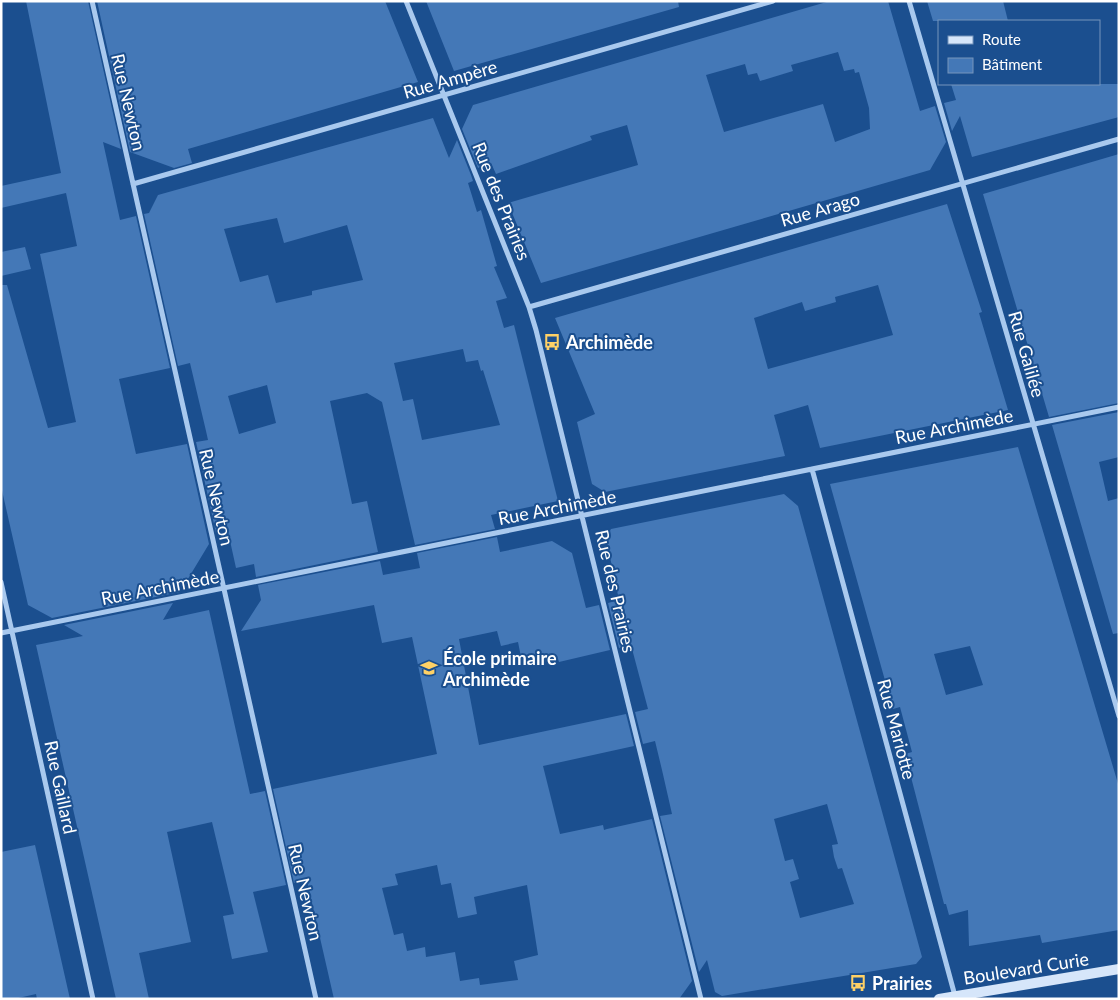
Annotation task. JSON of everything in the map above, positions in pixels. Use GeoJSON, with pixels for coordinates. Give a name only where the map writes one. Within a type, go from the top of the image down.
{"type":"FeatureCollection","features":[{"type":"Feature","properties":{"kind":"street","name":"Rue Newton"},"geometry":{"type":"LineString","coordinates":[[92,1],[316,999]]}},
{"type":"Feature","properties":{"kind":"street","name":"Rue des Prairies"},"geometry":{"type":"LineString","coordinates":[[406,1],[529,307],[583,516],[701,999]]}},
{"type":"Feature","properties":{"kind":"street","name":"Rue Ampère"},"geometry":{"type":"LineString","coordinates":[[133,184],[773,1]]}},
{"type":"Feature","properties":{"kind":"street","name":"Rue Galilée"},"geometry":{"type":"LineString","coordinates":[[909,1],[1119,716]]}},
{"type":"Feature","properties":{"kind":"street","name":"Rue Arago"},"geometry":{"type":"LineString","coordinates":[[529,307],[1119,139]]}},
{"type":"Feature","properties":{"kind":"street","name":"Rue Archimède"},"geometry":{"type":"LineString","coordinates":[[1,633],[1119,407]]}},
{"type":"Feature","properties":{"kind":"street","name":"Rue Mariotte"},"geometry":{"type":"LineString","coordinates":[[812,469],[955,996]]}},
{"type":"Feature","properties":{"kind":"street","name":"Rue Gaillard"},"geometry":{"type":"LineString","coordinates":[[1,582],[93,999]]}},
{"type":"Feature","properties":{"kind":"street","name":"Boulevard Curie"},"geometry":{"type":"LineString","coordinates":[[939,999],[1119,969]]}},
{"type":"Feature","properties":{"kind":"building"},"geometry":{"type":"Polygon","coordinates":[[[26,1],[88,1],[121,149],[103,142],[120,220],[136,216],[170,368],[119,379],[136,454],[187,444],[209,544],[180,592],[52,618],[28,605],[1,486],[1,285],[7,285],[48,428],[76,422],[40,254],[77,246],[66,193],[1,208],[1,186],[61,173],[26,1]]]}},
{"type":"Feature","properties":{"kind":"building"},"geometry":{"type":"Polygon","coordinates":[[[97,1],[385,1],[418,82],[188,149],[192,163],[174,168],[130,152],[97,1]]]}},
{"type":"Feature","properties":{"kind":"building"},"geometry":{"type":"Polygon","coordinates":[[[426,1],[678,1],[679,7],[454,71],[426,1]]]}},
{"type":"Feature","properties":{"kind":"building"},"geometry":{"type":"Polygon","coordinates":[[[830,1],[888,1],[920,111],[935,106],[946,142],[930,170],[541,283],[508,203],[638,165],[627,125],[590,136],[592,140],[496,174],[491,163],[478,168],[462,129],[473,105],[830,1]],[[838,52],[791,65],[793,71],[760,81],[757,73],[748,75],[745,64],[706,75],[724,132],[823,104],[835,142],[870,129],[869,108],[859,72],[855,73],[854,69],[844,71],[838,52]]]}},
{"type":"Feature","properties":{"kind":"building"},"geometry":{"type":"Polygon","coordinates":[[[927,1],[1003,1],[1008,20],[938,20],[933,21],[927,1]]]}},
{"type":"Feature","properties":{"kind":"building"},"geometry":{"type":"Polygon","coordinates":[[[1119,84],[1119,117],[972,157],[960,116],[952,131],[944,103],[956,100],[951,85],[1119,84]]]}},
{"type":"Feature","properties":{"kind":"building"},"geometry":{"type":"Polygon","coordinates":[[[433,118],[449,158],[457,140],[473,181],[468,183],[477,212],[481,210],[497,266],[494,267],[507,298],[496,301],[504,328],[514,325],[558,501],[491,515],[495,529],[415,545],[382,402],[367,393],[330,401],[352,504],[367,501],[378,552],[256,577],[254,564],[236,568],[225,518],[216,533],[196,442],[208,440],[206,431],[190,363],[178,366],[144,214],[149,213],[158,195],[433,118]],[[277,218],[224,229],[240,282],[268,275],[276,303],[312,295],[312,291],[363,280],[347,225],[284,243],[277,218]],[[463,349],[394,363],[403,401],[413,399],[422,440],[500,425],[483,370],[481,371],[478,360],[466,362],[463,349]],[[267,385],[228,396],[239,434],[276,423],[267,385]]]}},
{"type":"Feature","properties":{"kind":"building"},"geometry":{"type":"Polygon","coordinates":[[[1119,154],[1119,403],[1049,417],[983,194],[1119,154]]]}},
{"type":"Feature","properties":{"kind":"building"},"geometry":{"type":"Polygon","coordinates":[[[947,204],[982,312],[979,313],[1008,410],[820,448],[808,405],[774,415],[785,456],[605,492],[592,484],[577,422],[595,414],[555,318],[947,204]],[[878,285],[835,297],[836,302],[805,311],[802,302],[754,318],[768,369],[893,335],[878,285]]]}},
{"type":"Feature","properties":{"kind":"building"},"geometry":{"type":"Polygon","coordinates":[[[25,247],[31,269],[1,276],[1,252],[25,247]]]}},
{"type":"Feature","properties":{"kind":"building"},"geometry":{"type":"Polygon","coordinates":[[[1119,412],[1119,457],[1099,462],[1108,501],[1119,498],[1119,633],[1113,634],[1052,425],[1119,412]]]}},
{"type":"Feature","properties":{"kind":"building"},"geometry":{"type":"Polygon","coordinates":[[[1018,447],[1119,787],[1119,930],[1042,943],[1040,935],[969,946],[968,910],[949,915],[946,904],[944,904],[905,754],[912,752],[900,707],[893,709],[830,484],[1018,447]],[[970,646],[934,654],[946,695],[983,685],[970,646]]]}},
{"type":"Feature","properties":{"kind":"building"},"geometry":{"type":"Polygon","coordinates":[[[784,494],[798,506],[922,957],[916,964],[722,996],[715,992],[707,960],[699,972],[660,816],[672,814],[655,741],[643,744],[635,712],[648,709],[631,645],[619,648],[608,603],[619,600],[606,538],[611,529],[784,494]],[[827,804],[774,819],[785,861],[793,859],[799,879],[790,882],[800,918],[854,904],[842,868],[838,869],[834,857],[832,845],[838,844],[827,804]]]}},
{"type":"Feature","properties":{"kind":"building"},"geometry":{"type":"Polygon","coordinates":[[[497,537],[500,552],[552,541],[572,553],[586,608],[599,605],[610,650],[559,662],[558,659],[523,667],[518,642],[501,646],[497,631],[459,639],[479,745],[626,714],[634,746],[543,766],[560,834],[603,825],[604,830],[652,819],[692,981],[679,999],[334,999],[307,881],[294,883],[273,789],[437,754],[412,637],[382,643],[374,605],[241,631],[261,600],[258,585],[380,561],[383,575],[420,568],[417,553],[497,537]],[[437,865],[395,874],[398,885],[382,888],[394,935],[403,933],[407,951],[425,947],[426,957],[455,952],[460,981],[479,978],[480,985],[518,980],[514,961],[538,955],[527,885],[474,897],[477,914],[458,918],[451,883],[441,885],[437,865]]]}},
{"type":"Feature","properties":{"kind":"building"},"geometry":{"type":"Polygon","coordinates":[[[173,603],[163,620],[209,610],[250,794],[265,791],[286,885],[253,892],[268,952],[232,959],[223,916],[234,914],[212,822],[167,832],[191,942],[139,953],[149,999],[116,999],[36,645],[83,636],[64,625],[173,603]]]}},
{"type":"Feature","properties":{"kind":"building"},"geometry":{"type":"Polygon","coordinates":[[[35,845],[70,999],[37,999],[36,994],[14,999],[1,999],[1,852],[35,845]]]}},
{"type":"Feature","properties":{"kind":"place","name":"Archimède"},"geometry":{"type":"Point","coordinates":[552,342]}},
{"type":"Feature","properties":{"kind":"place","name":"École primaire Archimède"},"geometry":{"type":"Point","coordinates":[429,668]}},
{"type":"Feature","properties":{"kind":"place","name":"Prairies"},"geometry":{"type":"Point","coordinates":[858,983]}}]}
